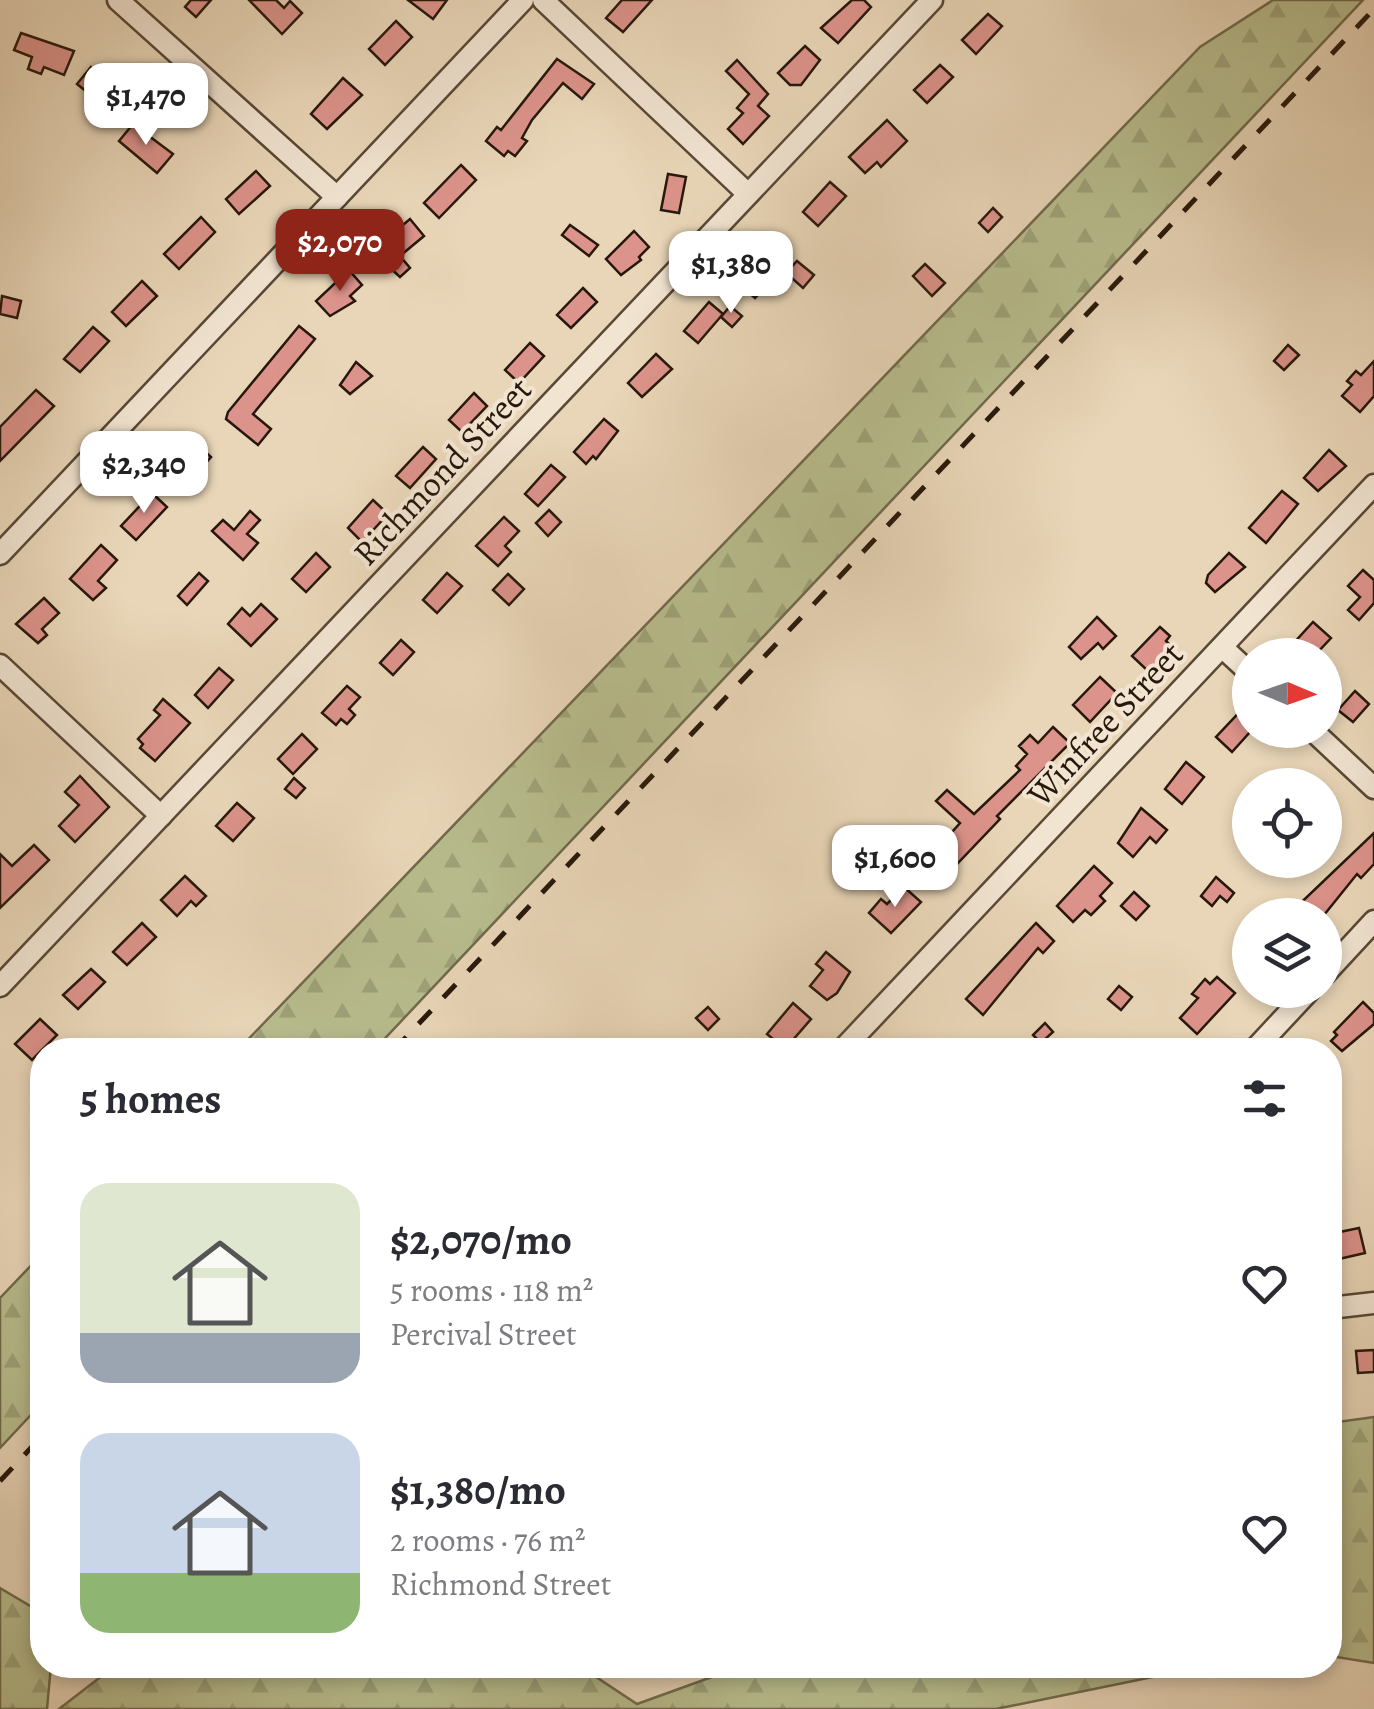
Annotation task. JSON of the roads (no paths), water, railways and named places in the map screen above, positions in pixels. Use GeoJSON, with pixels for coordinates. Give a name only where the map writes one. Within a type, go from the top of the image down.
{"type":"FeatureCollection","features":[{"type":"Feature","properties":{"kind":"street"},"geometry":{"type":"LineString","coordinates":[[118,0],[338,197]]}},
{"type":"Feature","properties":{"kind":"street"},"geometry":{"type":"LineString","coordinates":[[0,554],[523,0]]}},
{"type":"Feature","properties":{"kind":"street"},"geometry":{"type":"LineString","coordinates":[[543,0],[748,194]]}},
{"type":"Feature","properties":{"kind":"street","name":"Richmond Street"},"geometry":{"type":"LineString","coordinates":[[0,986],[932,0]]}},
{"type":"Feature","properties":{"kind":"street","name":"Winfree Street"},"geometry":{"type":"LineString","coordinates":[[853,1038],[1374,485]]}},
{"type":"Feature","properties":{"kind":"street"},"geometry":{"type":"LineString","coordinates":[[1222,647],[1232,656]]}},
{"type":"Feature","properties":{"kind":"street"},"geometry":{"type":"LineString","coordinates":[[0,665],[160,816]]}},
{"type":"Feature","properties":{"kind":"street"},"geometry":{"type":"LineString","coordinates":[[1331,748],[1374,788]]}},
{"type":"Feature","properties":{"kind":"street"},"geometry":{"type":"LineString","coordinates":[[1342,956],[1374,921]]}},
{"type":"Feature","properties":{"kind":"street"},"geometry":{"type":"LineString","coordinates":[[1265,1038],[1293,1008]]}},
{"type":"Feature","properties":{"kind":"street"},"geometry":{"type":"LineString","coordinates":[[1342,1307],[1374,1303]]}},
{"type":"Feature","properties":{"kind":"railway"},"geometry":{"type":"LineString","coordinates":[[405,1038],[1374,9]]}},
{"type":"Feature","properties":{"kind":"railway"},"geometry":{"type":"LineString","coordinates":[[0,1481],[30,1449]]}}]}
